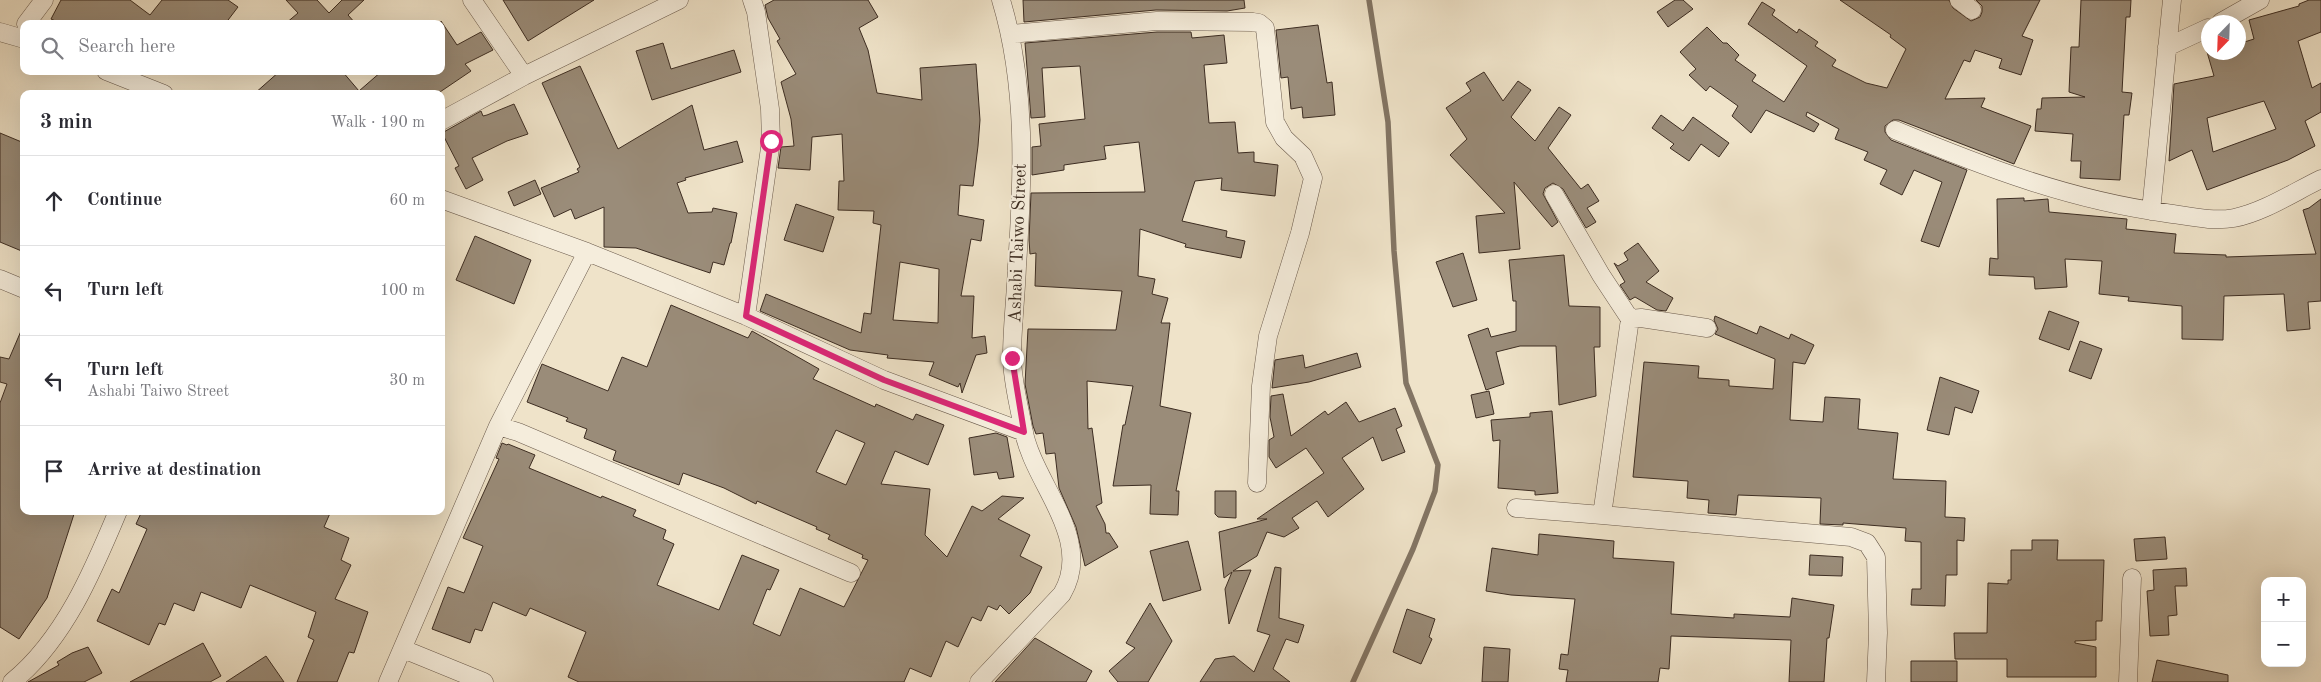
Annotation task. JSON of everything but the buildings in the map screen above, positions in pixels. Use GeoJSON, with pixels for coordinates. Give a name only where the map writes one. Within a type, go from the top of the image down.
{"type":"FeatureCollection","features":[{"type":"Feature","properties":{"kind":"street"},"geometry":{"type":"LineString","coordinates":[[31,20],[44,0]]}},
{"type":"Feature","properties":{"kind":"street"},"geometry":{"type":"LineString","coordinates":[[472,0],[524,76]]}},
{"type":"Feature","properties":{"kind":"street"},"geometry":{"type":"LineString","coordinates":[[445,120],[524,76],[678,0]]}},
{"type":"Feature","properties":{"kind":"street"},"geometry":{"type":"LineString","coordinates":[[746,316],[771,141],[770,109],[756,12],[752,0]]}},
{"type":"Feature","properties":{"kind":"street","name":"Ashabi Taiwo Street"},"geometry":{"type":"LineString","coordinates":[[979,682],[1062,594],[1071,579],[1072,556],[1068,532],[1045,486],[1024,432],[1012,358],[1019,233],[1021,110],[1011,34],[1000,0]]}},
{"type":"Feature","properties":{"kind":"street"},"geometry":{"type":"LineString","coordinates":[[2151,211],[2172,0]]}},
{"type":"Feature","properties":{"kind":"street"},"geometry":{"type":"LineString","coordinates":[[2233,15],[2260,0]]}},
{"type":"Feature","properties":{"kind":"street"},"geometry":{"type":"LineString","coordinates":[[1011,34],[1157,21],[1253,22],[1260,23],[1265,28],[1275,122],[1284,138],[1303,156],[1313,178],[1300,233],[1268,336],[1261,386],[1257,483]]}},
{"type":"Feature","properties":{"kind":"street"},"geometry":{"type":"LineString","coordinates":[[2167,48],[2201,31]]}},
{"type":"Feature","properties":{"kind":"street"},"geometry":{"type":"LineString","coordinates":[[0,32],[20,32]]}},
{"type":"Feature","properties":{"kind":"street"},"geometry":{"type":"LineString","coordinates":[[116,75],[154,90]]}},
{"type":"Feature","properties":{"kind":"street"},"geometry":{"type":"LineString","coordinates":[[1894,130],[2034,184],[2098,201],[2212,220],[2235,218],[2256,211],[2321,179]]}},
{"type":"Feature","properties":{"kind":"street"},"geometry":{"type":"LineString","coordinates":[[1554,194],[1601,275],[1630,319],[1602,515]]}},
{"type":"Feature","properties":{"kind":"street"},"geometry":{"type":"LineString","coordinates":[[445,200],[587,252],[746,316],[884,380],[1024,432]]}},
{"type":"Feature","properties":{"kind":"street"},"geometry":{"type":"LineString","coordinates":[[388,682],[498,426],[587,252]]}},
{"type":"Feature","properties":{"kind":"street"},"geometry":{"type":"LineString","coordinates":[[0,279],[20,287]]}},
{"type":"Feature","properties":{"kind":"street"},"geometry":{"type":"LineString","coordinates":[[1630,319],[1641,318],[1706,328]]}},
{"type":"Feature","properties":{"kind":"street"},"geometry":{"type":"LineString","coordinates":[[498,426],[518,432],[851,573]]}},
{"type":"Feature","properties":{"kind":"street"},"geometry":{"type":"LineString","coordinates":[[1516,508],[1851,537],[1867,543],[1876,557],[1878,632],[1876,682]]}},
{"type":"Feature","properties":{"kind":"street"},"geometry":{"type":"LineString","coordinates":[[12,682],[30,668],[69,613],[116,515]]}},
{"type":"Feature","properties":{"kind":"street"},"geometry":{"type":"LineString","coordinates":[[2128,682],[2132,578]]}},
{"type":"Feature","properties":{"kind":"street"},"geometry":{"type":"LineString","coordinates":[[403,649],[484,682]]}},
{"type":"Feature","properties":{"kind":"waterway"},"geometry":{"type":"LineString","coordinates":[[1353,682],[1413,549],[1435,491],[1438,465],[1406,383],[1394,251],[1388,122],[1369,0]]}},
{"type":"Feature","properties":{"kind":"route"},"geometry":{"type":"LineString","coordinates":[[771,141],[746,316],[884,380],[1024,432],[1012,358]]}}]}
